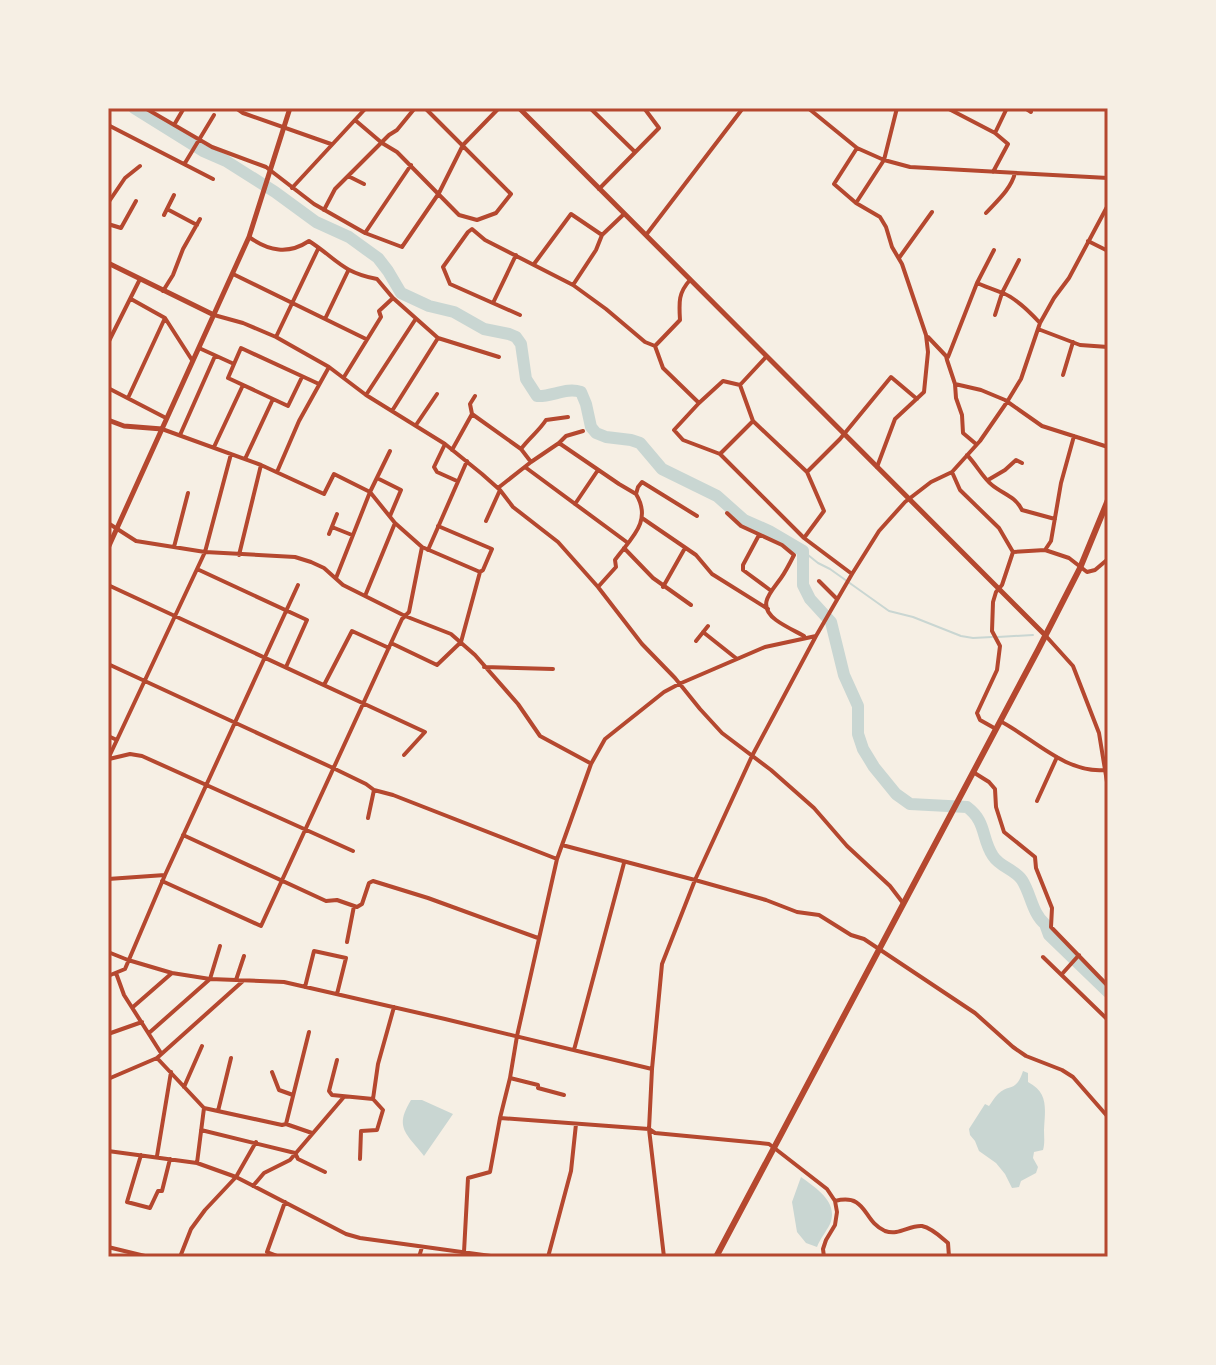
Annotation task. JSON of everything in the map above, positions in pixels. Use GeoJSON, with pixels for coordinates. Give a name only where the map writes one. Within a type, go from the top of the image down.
{"type":"FeatureCollection","features":[{"type":"Feature","properties":{"kind":"main road"},"geometry":{"type":"LineString","coordinates":[[716,1257],[1080,568],[1108,500]]}},
{"type":"Feature","properties":{"kind":"street"},"geometry":{"type":"LineString","coordinates":[[145,108],[212,147],[253,162],[324,210],[365,233],[402,247],[439,193],[463,145],[499,108]]}},
{"type":"Feature","properties":{"kind":"street"},"geometry":{"type":"LineString","coordinates":[[157,115],[160,108]]}},
{"type":"Feature","properties":{"kind":"street"},"geometry":{"type":"LineString","coordinates":[[174,125],[184,108]]}},
{"type":"Feature","properties":{"kind":"street"},"geometry":{"type":"LineString","coordinates":[[236,108],[332,144]]}},
{"type":"Feature","properties":{"kind":"street"},"geometry":{"type":"LineString","coordinates":[[108,548],[249,237],[290,108]]}},
{"type":"Feature","properties":{"kind":"street"},"geometry":{"type":"LineString","coordinates":[[292,188],[366,108]]}},
{"type":"Feature","properties":{"kind":"street"},"geometry":{"type":"LineString","coordinates":[[324,210],[335,189],[415,108]]}},
{"type":"Feature","properties":{"kind":"street"},"geometry":{"type":"LineString","coordinates":[[355,120],[397,152],[459,215],[477,220],[496,213],[511,194],[425,108]]}},
{"type":"Feature","properties":{"kind":"street"},"geometry":{"type":"LineString","coordinates":[[519,108],[999,588],[1073,666],[1099,733],[1108,788]]}},
{"type":"Feature","properties":{"kind":"street"},"geometry":{"type":"LineString","coordinates":[[590,108],[635,152]]}},
{"type":"Feature","properties":{"kind":"street"},"geometry":{"type":"LineString","coordinates":[[599,189],[659,128],[644,108]]}},
{"type":"Feature","properties":{"kind":"street"},"geometry":{"type":"LineString","coordinates":[[646,235],[743,108]]}},
{"type":"Feature","properties":{"kind":"street"},"geometry":{"type":"LineString","coordinates":[[808,108],[857,148],[910,167],[1108,178]]}},
{"type":"Feature","properties":{"kind":"street"},"geometry":{"type":"LineString","coordinates":[[856,203],[884,160],[897,108]]}},
{"type":"Feature","properties":{"kind":"street"},"geometry":{"type":"LineString","coordinates":[[947,108],[995,133],[1008,144],[993,172]]}},
{"type":"Feature","properties":{"kind":"street"},"geometry":{"type":"LineString","coordinates":[[995,133],[1007,108]]}},
{"type":"Feature","properties":{"kind":"street"},"geometry":{"type":"LineString","coordinates":[[185,163],[214,115]]}},
{"type":"Feature","properties":{"kind":"street"},"geometry":{"type":"LineString","coordinates":[[108,125],[213,179]]}},
{"type":"Feature","properties":{"kind":"street"},"geometry":{"type":"LineString","coordinates":[[857,148],[834,184],[856,203],[880,217],[886,227],[917,304],[928,352],[924,392],[895,419],[877,467]]}},
{"type":"Feature","properties":{"kind":"street"},"geometry":{"type":"LineString","coordinates":[[365,233],[411,165]]}},
{"type":"Feature","properties":{"kind":"street"},"geometry":{"type":"LineString","coordinates":[[109,200],[125,178],[140,166]]}},
{"type":"Feature","properties":{"kind":"street"},"geometry":{"type":"LineString","coordinates":[[986,213],[1013,181],[1015,173]]}},
{"type":"Feature","properties":{"kind":"street"},"geometry":{"type":"LineString","coordinates":[[348,176],[364,184]]}},
{"type":"Feature","properties":{"kind":"street"},"geometry":{"type":"LineString","coordinates":[[163,291],[198,222],[166,212],[174,195]]}},
{"type":"Feature","properties":{"kind":"street"},"geometry":{"type":"LineString","coordinates":[[108,224],[121,228],[136,201]]}},
{"type":"Feature","properties":{"kind":"street"},"geometry":{"type":"LineString","coordinates":[[664,1257],[649,1129],[652,1069],[662,964],[695,880],[752,756],[851,576],[879,531],[909,498],[952,472],[1007,402],[1021,379],[1039,326],[1108,205]]}},
{"type":"Feature","properties":{"kind":"street"},"geometry":{"type":"LineString","coordinates":[[899,258],[932,212]]}},
{"type":"Feature","properties":{"kind":"street"},"geometry":{"type":"LineString","coordinates":[[534,264],[571,214],[602,235]]}},
{"type":"Feature","properties":{"kind":"street"},"geometry":{"type":"LineString","coordinates":[[573,285],[602,235],[624,214]]}},
{"type":"Feature","properties":{"kind":"street"},"geometry":{"type":"LineString","coordinates":[[520,315],[450,284],[443,267],[472,229],[485,240],[573,285],[645,342],[655,346],[663,368],[699,403]]}},
{"type":"Feature","properties":{"kind":"street"},"geometry":{"type":"LineString","coordinates":[[249,237],[276,251],[300,248],[309,241],[348,271],[377,279],[393,298],[438,338],[499,357]]}},
{"type":"Feature","properties":{"kind":"street"},"geometry":{"type":"LineString","coordinates":[[1088,241],[1108,251]]}},
{"type":"Feature","properties":{"kind":"street"},"geometry":{"type":"LineString","coordinates":[[276,337],[318,249]]}},
{"type":"Feature","properties":{"kind":"street"},"geometry":{"type":"LineString","coordinates":[[947,360],[977,283],[994,250]]}},
{"type":"Feature","properties":{"kind":"street"},"geometry":{"type":"LineString","coordinates":[[493,303],[516,255]]}},
{"type":"Feature","properties":{"kind":"street"},"geometry":{"type":"LineString","coordinates":[[995,315],[1019,260]]}},
{"type":"Feature","properties":{"kind":"street"},"geometry":{"type":"LineString","coordinates":[[108,263],[214,315],[276,337],[329,367],[467,461],[499,489],[513,507],[558,542],[642,644],[722,733],[814,808],[903,903]]}},
{"type":"Feature","properties":{"kind":"street"},"geometry":{"type":"LineString","coordinates":[[325,319],[348,271]]}},
{"type":"Feature","properties":{"kind":"street"},"geometry":{"type":"LineString","coordinates":[[233,274],[366,339]]}},
{"type":"Feature","properties":{"kind":"street"},"geometry":{"type":"LineString","coordinates":[[108,343],[140,279]]}},
{"type":"Feature","properties":{"kind":"street"},"geometry":{"type":"LineString","coordinates":[[655,346],[680,320],[679,298],[691,279]]}},
{"type":"Feature","properties":{"kind":"street"},"geometry":{"type":"LineString","coordinates":[[977,283],[1023,306],[1039,326],[1073,342],[1108,347]]}},
{"type":"Feature","properties":{"kind":"street"},"geometry":{"type":"LineString","coordinates":[[344,377],[381,317],[379,311],[393,298]]}},
{"type":"Feature","properties":{"kind":"street"},"geometry":{"type":"LineString","coordinates":[[131,299],[165,318],[193,361]]}},
{"type":"Feature","properties":{"kind":"street"},"geometry":{"type":"LineString","coordinates":[[128,398],[165,318]]}},
{"type":"Feature","properties":{"kind":"street"},"geometry":{"type":"LineString","coordinates":[[366,395],[416,320]]}},
{"type":"Feature","properties":{"kind":"street"},"geometry":{"type":"LineString","coordinates":[[108,325],[116,329]]}},
{"type":"Feature","properties":{"kind":"street"},"geometry":{"type":"LineString","coordinates":[[926,335],[946,356],[962,415],[963,433],[976,444]]}},
{"type":"Feature","properties":{"kind":"street"},"geometry":{"type":"LineString","coordinates":[[392,411],[438,338]]}},
{"type":"Feature","properties":{"kind":"street"},"geometry":{"type":"LineString","coordinates":[[1063,375],[1073,342]]}},
{"type":"Feature","properties":{"kind":"street"},"geometry":{"type":"LineString","coordinates":[[199,348],[234,364]]}},
{"type":"Feature","properties":{"kind":"street"},"geometry":{"type":"LineString","coordinates":[[302,376],[288,406],[228,378],[241,348],[302,376],[319,384]]}},
{"type":"Feature","properties":{"kind":"street"},"geometry":{"type":"LineString","coordinates":[[180,435],[215,356]]}},
{"type":"Feature","properties":{"kind":"street"},"geometry":{"type":"LineString","coordinates":[[740,385],[766,357]]}},
{"type":"Feature","properties":{"kind":"street"},"geometry":{"type":"LineString","coordinates":[[277,472],[299,421],[329,367]]}},
{"type":"Feature","properties":{"kind":"street"},"geometry":{"type":"LineString","coordinates":[[807,472],[845,434],[891,377],[917,399]]}},
{"type":"Feature","properties":{"kind":"street"},"geometry":{"type":"LineString","coordinates":[[740,385],[723,381],[674,430],[683,440],[720,454],[804,538],[851,576]]}},
{"type":"Feature","properties":{"kind":"street"},"geometry":{"type":"LineString","coordinates":[[955,384],[981,390],[1007,402],[1042,426],[1108,447]]}},
{"type":"Feature","properties":{"kind":"street"},"geometry":{"type":"LineString","coordinates":[[214,447],[243,385]]}},
{"type":"Feature","properties":{"kind":"street"},"geometry":{"type":"LineString","coordinates":[[740,385],[753,421],[807,472],[824,511],[804,538]]}},
{"type":"Feature","properties":{"kind":"street"},"geometry":{"type":"LineString","coordinates":[[108,388],[167,418]]}},
{"type":"Feature","properties":{"kind":"street"},"geometry":{"type":"LineString","coordinates":[[416,425],[437,394]]}},
{"type":"Feature","properties":{"kind":"street"},"geometry":{"type":"LineString","coordinates":[[452,450],[472,414],[470,404],[475,396]]}},
{"type":"Feature","properties":{"kind":"street"},"geometry":{"type":"LineString","coordinates":[[245,459],[273,399]]}},
{"type":"Feature","properties":{"kind":"street"},"geometry":{"type":"LineString","coordinates":[[472,414],[521,449],[531,462]]}},
{"type":"Feature","properties":{"kind":"street"},"geometry":{"type":"LineString","coordinates":[[521,449],[546,420],[568,417]]}},
{"type":"Feature","properties":{"kind":"street"},"geometry":{"type":"LineString","coordinates":[[108,420],[124,426],[162,429],[180,435],[261,465],[324,494],[334,474],[370,492],[395,523],[425,548],[480,572]]}},
{"type":"Feature","properties":{"kind":"street"},"geometry":{"type":"LineString","coordinates":[[720,454],[753,421]]}},
{"type":"Feature","properties":{"kind":"street"},"geometry":{"type":"LineString","coordinates":[[486,521],[499,489],[566,436],[583,431]]}},
{"type":"Feature","properties":{"kind":"street"},"geometry":{"type":"LineString","coordinates":[[1045,550],[1051,541],[1061,483],[1074,436]]}},
{"type":"Feature","properties":{"kind":"street"},"geometry":{"type":"LineString","coordinates":[[559,443],[636,494],[641,502],[642,518],[637,533],[615,560],[616,567],[611,575],[598,587]]}},
{"type":"Feature","properties":{"kind":"street"},"geometry":{"type":"LineString","coordinates":[[445,444],[434,467],[437,472],[458,482]]}},
{"type":"Feature","properties":{"kind":"street"},"geometry":{"type":"LineString","coordinates":[[335,578],[390,451]]}},
{"type":"Feature","properties":{"kind":"street"},"geometry":{"type":"LineString","coordinates":[[108,759],[205,552],[231,453]]}},
{"type":"Feature","properties":{"kind":"street"},"geometry":{"type":"LineString","coordinates":[[967,455],[993,487],[1009,494],[1022,510],[1055,519]]}},
{"type":"Feature","properties":{"kind":"street"},"geometry":{"type":"LineString","coordinates":[[988,480],[1016,460],[1022,463]]}},
{"type":"Feature","properties":{"kind":"street"},"geometry":{"type":"LineString","coordinates":[[109,881],[164,878],[261,926],[402,619],[409,612],[425,548],[467,461]]}},
{"type":"Feature","properties":{"kind":"street"},"geometry":{"type":"LineString","coordinates":[[239,555],[261,465]]}},
{"type":"Feature","properties":{"kind":"street"},"geometry":{"type":"LineString","coordinates":[[525,467],[628,543]]}},
{"type":"Feature","properties":{"kind":"street"},"geometry":{"type":"LineString","coordinates":[[575,504],[598,470]]}},
{"type":"Feature","properties":{"kind":"street"},"geometry":{"type":"LineString","coordinates":[[952,472],[960,490],[999,528],[1013,552]]}},
{"type":"Feature","properties":{"kind":"street"},"geometry":{"type":"LineString","coordinates":[[377,478],[401,490],[390,516]]}},
{"type":"Feature","properties":{"kind":"street"},"geometry":{"type":"LineString","coordinates":[[636,494],[642,482],[697,516]]}},
{"type":"Feature","properties":{"kind":"street"},"geometry":{"type":"LineString","coordinates":[[174,547],[188,493]]}},
{"type":"Feature","properties":{"kind":"street"},"geometry":{"type":"LineString","coordinates":[[175,507],[184,509]]}},
{"type":"Feature","properties":{"kind":"street"},"geometry":{"type":"LineString","coordinates":[[727,513],[741,526],[782,545],[794,555],[766,598],[768,609]]}},
{"type":"Feature","properties":{"kind":"street"},"geometry":{"type":"LineString","coordinates":[[329,534],[337,514]]}},
{"type":"Feature","properties":{"kind":"street"},"geometry":{"type":"LineString","coordinates":[[642,518],[696,555],[712,574],[806,637]]}},
{"type":"Feature","properties":{"kind":"street"},"geometry":{"type":"LineString","coordinates":[[108,523],[136,541],[205,552],[295,557],[324,568],[343,585],[405,616],[451,634],[518,704],[540,736],[591,764]]}},
{"type":"Feature","properties":{"kind":"street"},"geometry":{"type":"LineString","coordinates":[[365,596],[395,523]]}},
{"type":"Feature","properties":{"kind":"street"},"geometry":{"type":"LineString","coordinates":[[324,685],[352,631],[437,665],[461,642],[480,572],[492,549],[438,526]]}},
{"type":"Feature","properties":{"kind":"street"},"geometry":{"type":"LineString","coordinates":[[332,527],[353,535]]}},
{"type":"Feature","properties":{"kind":"street"},"geometry":{"type":"LineString","coordinates":[[759,535],[743,570],[770,590]]}},
{"type":"Feature","properties":{"kind":"street"},"geometry":{"type":"LineString","coordinates":[[624,548],[663,587],[691,605]]}},
{"type":"Feature","properties":{"kind":"street"},"geometry":{"type":"LineString","coordinates":[[663,587],[685,548]]}},
{"type":"Feature","properties":{"kind":"street"},"geometry":{"type":"LineString","coordinates":[[1013,552],[1045,550],[1069,558],[1087,572],[1095,570],[1108,559]]}},
{"type":"Feature","properties":{"kind":"street"},"geometry":{"type":"LineString","coordinates":[[996,729],[980,720],[977,713],[997,670],[1000,646],[992,631],[993,602],[1013,552]]}},
{"type":"Feature","properties":{"kind":"street"},"geometry":{"type":"LineString","coordinates":[[197,569],[307,620],[286,667]]}},
{"type":"Feature","properties":{"kind":"street"},"geometry":{"type":"LineString","coordinates":[[819,581],[837,599]]}},
{"type":"Feature","properties":{"kind":"street"},"geometry":{"type":"LineString","coordinates":[[108,585],[425,732],[404,755]]}},
{"type":"Feature","properties":{"kind":"street"},"geometry":{"type":"LineString","coordinates":[[108,976],[125,969],[298,585]]}},
{"type":"Feature","properties":{"kind":"street"},"geometry":{"type":"LineString","coordinates":[[696,641],[708,626]]}},
{"type":"Feature","properties":{"kind":"street"},"geometry":{"type":"LineString","coordinates":[[703,632],[737,659]]}},
{"type":"Feature","properties":{"kind":"street"},"geometry":{"type":"LineString","coordinates":[[464,1252],[468,1178],[490,1172],[557,859],[591,764],[605,739],[664,692],[679,684],[765,647],[816,636]]}},
{"type":"Feature","properties":{"kind":"street"},"geometry":{"type":"LineString","coordinates":[[108,664],[374,790],[557,859]]}},
{"type":"Feature","properties":{"kind":"street"},"geometry":{"type":"LineString","coordinates":[[484,667],[553,669]]}},
{"type":"Feature","properties":{"kind":"street"},"geometry":{"type":"LineString","coordinates":[[1000,721],[1076,766],[1104,770]]}},
{"type":"Feature","properties":{"kind":"street"},"geometry":{"type":"LineString","coordinates":[[108,736],[117,740]]}},
{"type":"Feature","properties":{"kind":"street"},"geometry":{"type":"LineString","coordinates":[[108,759],[130,754],[142,756],[353,851]]}},
{"type":"Feature","properties":{"kind":"street"},"geometry":{"type":"LineString","coordinates":[[1037,801],[1057,757]]}},
{"type":"Feature","properties":{"kind":"street"},"geometry":{"type":"LineString","coordinates":[[973,772],[995,789],[996,807],[1004,832],[1035,857],[1036,868],[1052,908],[1051,927],[1108,986]]}},
{"type":"Feature","properties":{"kind":"street"},"geometry":{"type":"LineString","coordinates":[[368,818],[374,790]]}},
{"type":"Feature","properties":{"kind":"street"},"geometry":{"type":"LineString","coordinates":[[183,835],[326,901],[337,900],[357,907],[362,904],[369,883],[373,881],[538,938]]}},
{"type":"Feature","properties":{"kind":"street"},"geometry":{"type":"LineString","coordinates":[[562,845],[766,900],[797,912],[819,915],[851,935],[864,939],[975,1013],[1026,1056],[1073,1077],[1108,1117]]}},
{"type":"Feature","properties":{"kind":"street"},"geometry":{"type":"LineString","coordinates":[[574,1050],[624,862]]}},
{"type":"Feature","properties":{"kind":"street"},"geometry":{"type":"LineString","coordinates":[[347,942],[354,906]]}},
{"type":"Feature","properties":{"kind":"street"},"geometry":{"type":"LineString","coordinates":[[149,1033],[210,979],[220,946]]}},
{"type":"Feature","properties":{"kind":"street"},"geometry":{"type":"LineString","coordinates":[[305,987],[314,951],[335,955],[346,958],[337,994]]}},
{"type":"Feature","properties":{"kind":"street"},"geometry":{"type":"LineString","coordinates":[[108,952],[172,973],[210,979],[284,982],[652,1069]]}},
{"type":"Feature","properties":{"kind":"street"},"geometry":{"type":"LineString","coordinates":[[236,980],[244,956]]}},
{"type":"Feature","properties":{"kind":"street"},"geometry":{"type":"LineString","coordinates":[[1061,974],[1078,956]]}},
{"type":"Feature","properties":{"kind":"street"},"geometry":{"type":"LineString","coordinates":[[1043,957],[1108,1020]]}},
{"type":"Feature","properties":{"kind":"street"},"geometry":{"type":"LineString","coordinates":[[116,973],[124,995],[149,1033],[159,1055],[204,1108],[286,1124],[312,1133]]}},
{"type":"Feature","properties":{"kind":"street"},"geometry":{"type":"LineString","coordinates":[[133,1007],[172,973]]}},
{"type":"Feature","properties":{"kind":"street"},"geometry":{"type":"LineString","coordinates":[[108,1079],[159,1055],[244,980]]}},
{"type":"Feature","properties":{"kind":"street"},"geometry":{"type":"LineString","coordinates":[[373,1099],[378,1064],[394,1007]]}},
{"type":"Feature","properties":{"kind":"street"},"geometry":{"type":"LineString","coordinates":[[108,1034],[142,1022]]}},
{"type":"Feature","properties":{"kind":"street"},"geometry":{"type":"LineString","coordinates":[[286,1124],[309,1032]]}},
{"type":"Feature","properties":{"kind":"street"},"geometry":{"type":"LineString","coordinates":[[184,1087],[202,1046]]}},
{"type":"Feature","properties":{"kind":"street"},"geometry":{"type":"LineString","coordinates":[[218,1111],[231,1058]]}},
{"type":"Feature","properties":{"kind":"street"},"geometry":{"type":"LineString","coordinates":[[337,1060],[329,1091],[332,1095],[373,1099],[383,1110],[377,1130],[361,1131],[360,1159]]}},
{"type":"Feature","properties":{"kind":"street"},"geometry":{"type":"LineString","coordinates":[[157,1158],[171,1072]]}},
{"type":"Feature","properties":{"kind":"street"},"geometry":{"type":"LineString","coordinates":[[272,1072],[279,1090],[293,1095]]}},
{"type":"Feature","properties":{"kind":"street"},"geometry":{"type":"LineString","coordinates":[[510,1078],[564,1095]]}},
{"type":"Feature","properties":{"kind":"street"},"geometry":{"type":"LineString","coordinates":[[253,1186],[264,1173],[290,1160],[343,1098]]}},
{"type":"Feature","properties":{"kind":"street"},"geometry":{"type":"LineString","coordinates":[[197,1163],[204,1108]]}},
{"type":"Feature","properties":{"kind":"street"},"geometry":{"type":"LineString","coordinates":[[500,1118],[649,1129],[655,1133],[760,1143],[773,1147],[827,1189],[835,1201],[835,1225],[826,1240],[824,1257]]}},
{"type":"Feature","properties":{"kind":"street"},"geometry":{"type":"LineString","coordinates":[[548,1257],[571,1171],[576,1124]]}},
{"type":"Feature","properties":{"kind":"street"},"geometry":{"type":"LineString","coordinates":[[201,1130],[295,1153],[298,1159],[325,1172]]}},
{"type":"Feature","properties":{"kind":"street"},"geometry":{"type":"LineString","coordinates":[[180,1257],[191,1229],[236,1177],[256,1142]]}},
{"type":"Feature","properties":{"kind":"street"},"geometry":{"type":"LineString","coordinates":[[108,1151],[197,1163],[236,1177],[346,1234],[360,1238],[498,1257]]}},
{"type":"Feature","properties":{"kind":"street"},"geometry":{"type":"LineString","coordinates":[[141,1155],[127,1202],[150,1208],[158,1191],[162,1191],[170,1159]]}},
{"type":"Feature","properties":{"kind":"street"},"geometry":{"type":"LineString","coordinates":[[835,1201],[846,1198],[856,1202],[881,1229],[889,1232],[925,1227],[948,1243],[949,1257]]}},
{"type":"Feature","properties":{"kind":"street"},"geometry":{"type":"LineString","coordinates":[[280,1257],[267,1252],[285,1202]]}},
{"type":"Feature","properties":{"kind":"street"},"geometry":{"type":"LineString","coordinates":[[108,1247],[149,1257]]}},
{"type":"Feature","properties":{"kind":"street"},"geometry":{"type":"LineString","coordinates":[[419,1257],[422,1247]]}},
{"type":"Feature","properties":{"kind":"shaded area"},"geometry":{"type":"Polygon","coordinates":[[[1023,1071],[1028,1073],[1028,1082],[1043,1096],[1044,1145],[1043,1150],[1034,1152],[1033,1158],[1038,1167],[1036,1173],[1021,1181],[1019,1187],[1012,1188],[996,1163],[979,1151],[969,1129],[985,1104],[989,1106],[1002,1091],[1015,1085],[1023,1071]]]}},
{"type":"Feature","properties":{"kind":"shaded area"},"geometry":{"type":"Polygon","coordinates":[[[411,1100],[422,1100],[453,1114],[424,1156],[404,1130],[403,1117],[411,1100]]]}},
{"type":"Feature","properties":{"kind":"shaded area"},"geometry":{"type":"Polygon","coordinates":[[[801,1177],[824,1196],[831,1209],[830,1224],[817,1247],[806,1243],[797,1232],[792,1202],[801,1177]]]}},
{"type":"Feature","properties":{"kind":"waterway"},"geometry":{"type":"LineString","coordinates":[[134,108],[203,151],[226,161],[316,222],[349,237],[378,258],[401,293],[429,306],[454,312],[484,329],[516,337],[521,344],[526,379],[537,396],[581,392],[591,427],[596,433],[640,443],[662,469],[717,496],[744,520],[803,551],[803,585],[810,599],[831,622],[844,675],[858,706],[858,734],[874,767],[896,794],[910,804],[967,807],[978,818],[993,856],[1022,880],[1049,935],[1108,992]]}},
{"type":"Feature","properties":{"kind":"waterway"},"geometry":{"type":"LineString","coordinates":[[803,551],[889,611],[961,636],[992,637]]}},
{"type":"Feature","properties":{"kind":"waterway"},"geometry":{"type":"LineString","coordinates":[[998,637],[1033,635]]}}]}
